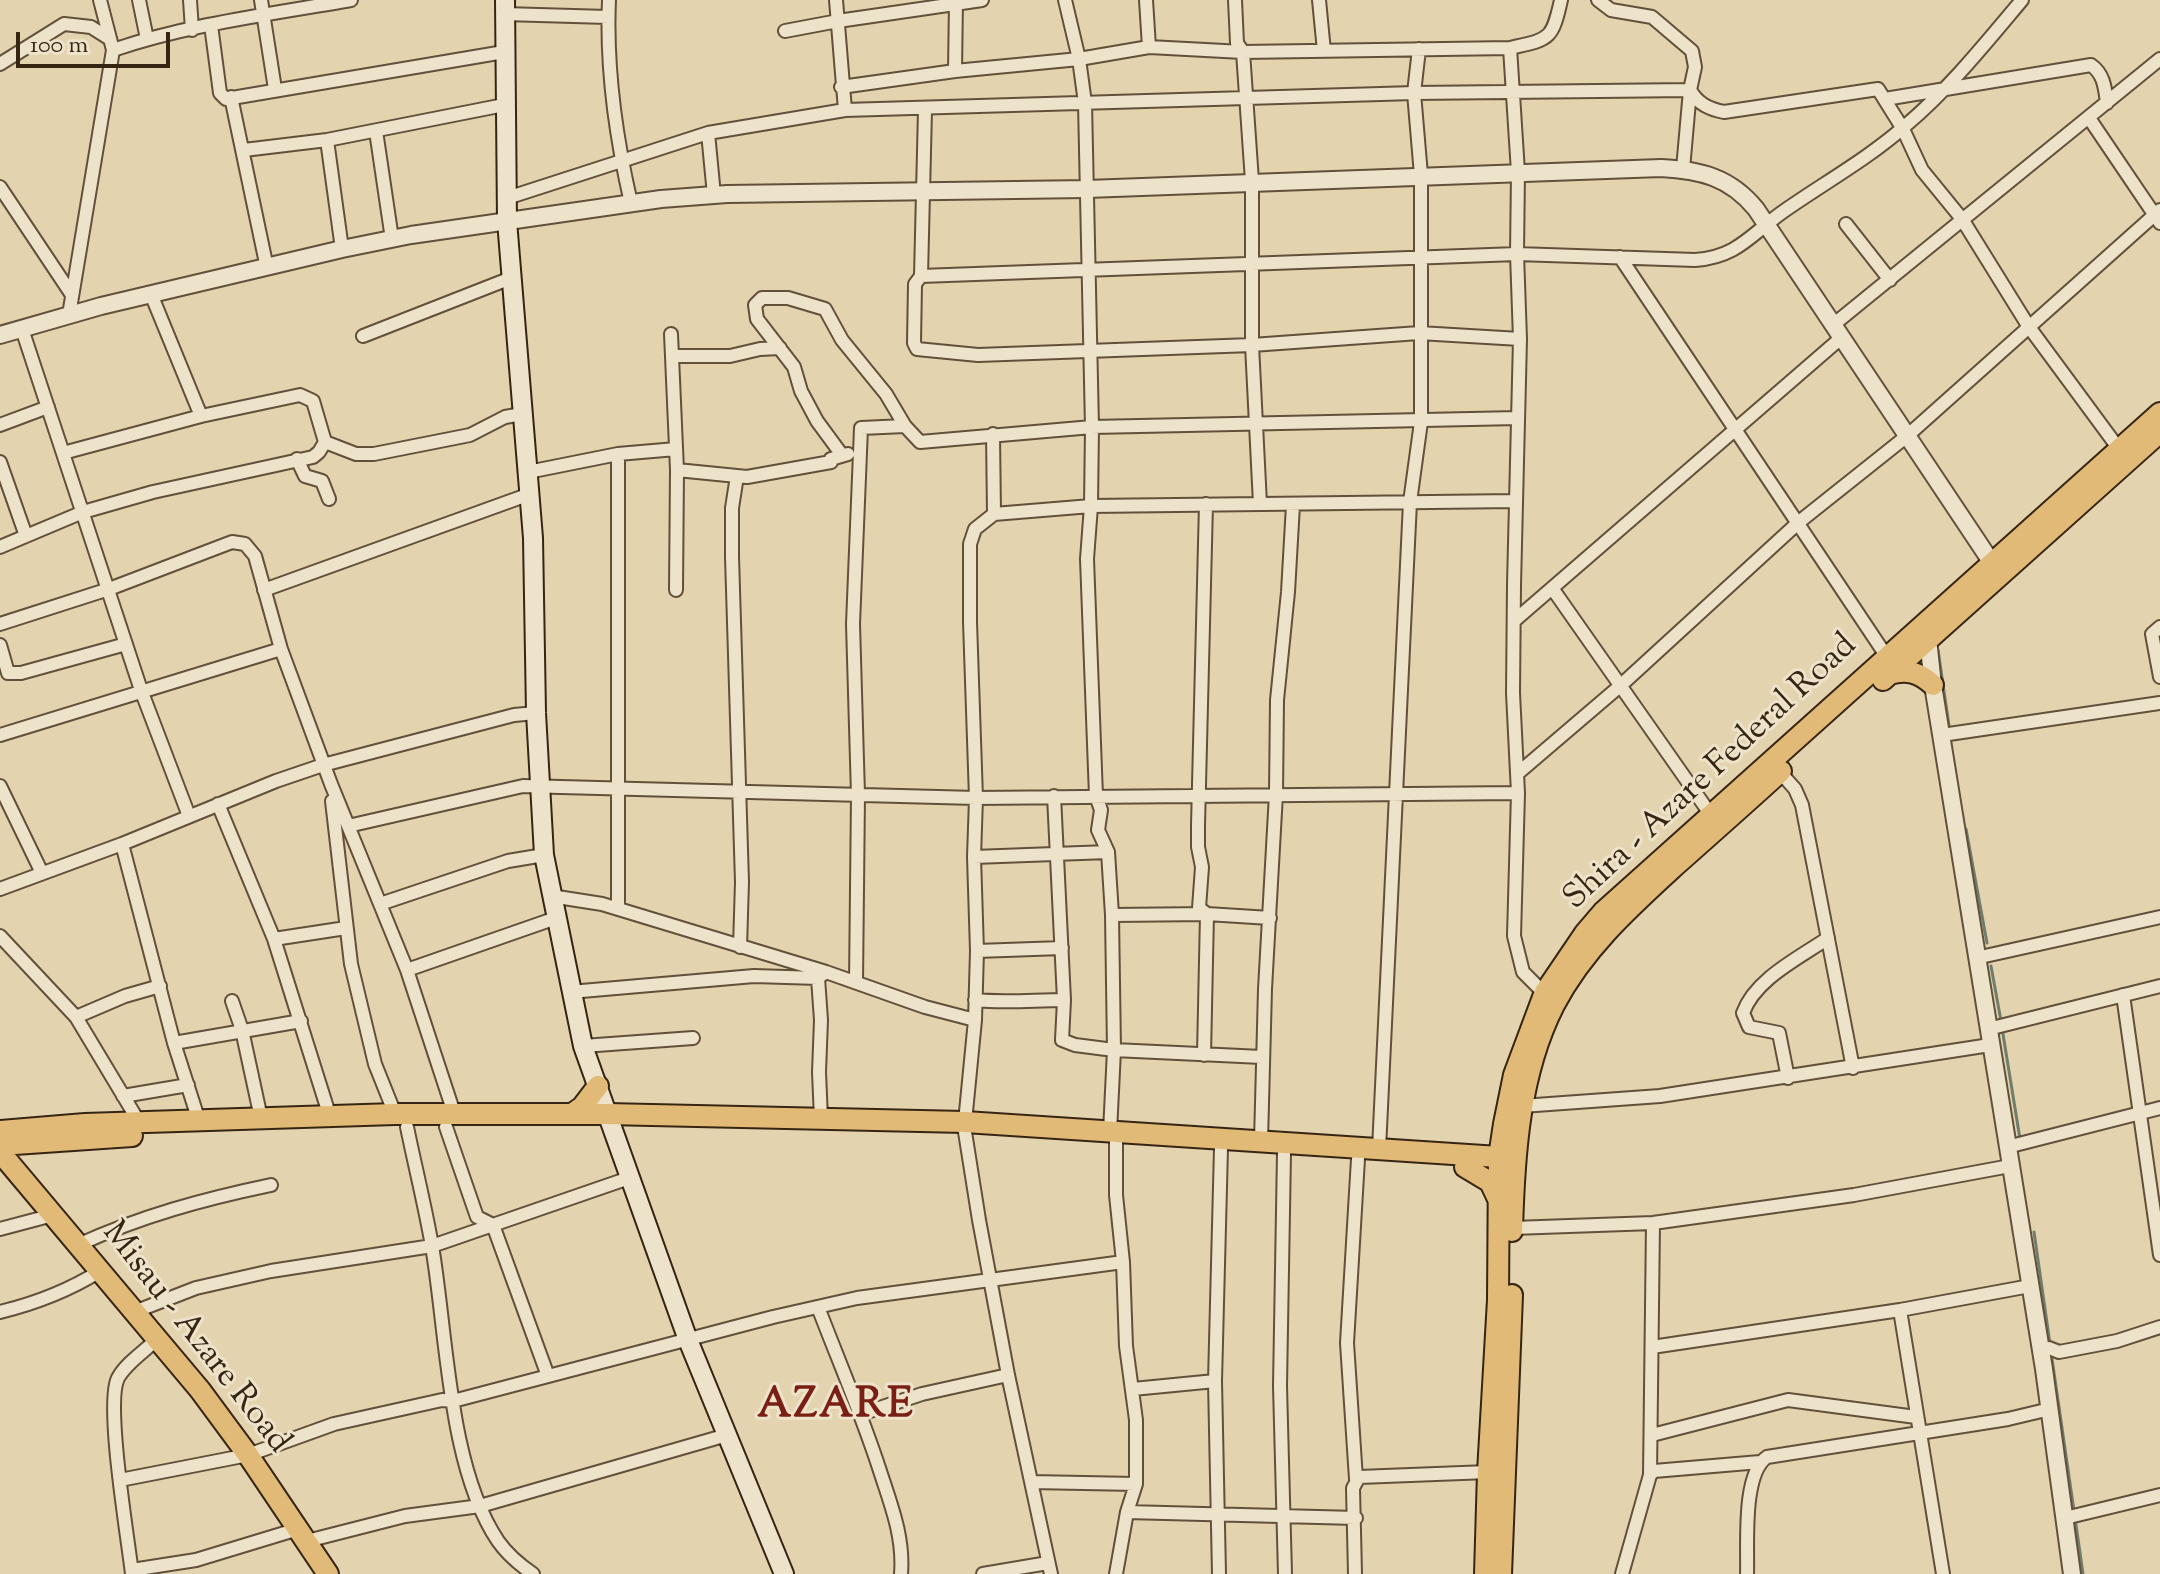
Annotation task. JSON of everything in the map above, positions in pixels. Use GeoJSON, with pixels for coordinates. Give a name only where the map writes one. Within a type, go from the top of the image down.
{"type":"FeatureCollection","features":[{"type":"Feature","properties":{"kind":"main road"},"geometry":{"type":"LineString","coordinates":[[504,7],[507,221],[530,494],[536,713],[544,855],[551,896],[583,1046],[688,1340],[784,1574]]}},
{"type":"Feature","properties":{"kind":"main road","name":"Shira - Azare Federal Road"},"geometry":{"type":"LineString","coordinates":[[1501,1574],[1494,1549],[1488,1472],[1498,1300],[1499,1201],[1549,999],[1613,922],[1780,772],[1992,563],[2160,413]]}},
{"type":"Feature","properties":{"kind":"main road","name":"Shira - Azare Federal Road"},"geometry":{"type":"LineString","coordinates":[[1485,1574],[1494,1549],[1513,1228],[1504,1124],[1514,1075],[1549,999],[1585,933],[1603,912],[1711,815],[1888,665],[1928,639],[2160,432]]}},
{"type":"Feature","properties":{"kind":"main road"},"geometry":{"type":"LineString","coordinates":[[1888,665],[1924,677],[1933,685]]}},
{"type":"Feature","properties":{"kind":"main road"},"geometry":{"type":"LineString","coordinates":[[572,1114],[582,1107],[598,1086]]}},
{"type":"Feature","properties":{"kind":"main road"},"geometry":{"type":"LineString","coordinates":[[450,1120],[572,1114],[609,1119],[965,1127]]}},
{"type":"Feature","properties":{"kind":"main road"},"geometry":{"type":"LineString","coordinates":[[0,1131],[261,1118],[821,1119],[1379,1149],[1464,1162],[1490,1182],[1499,1201]]}},
{"type":"Feature","properties":{"kind":"main road"},"geometry":{"type":"LineString","coordinates":[[0,1145],[401,1120]]}},
{"type":"Feature","properties":{"kind":"main road"},"geometry":{"type":"LineString","coordinates":[[1464,1162],[1504,1124]]}},
{"type":"Feature","properties":{"kind":"main road"},"geometry":{"type":"LineString","coordinates":[[1113,1136],[1358,1159],[1507,1164]]}},
{"type":"Feature","properties":{"kind":"main road"},"geometry":{"type":"LineString","coordinates":[[32,1190],[31,1160],[34,1153],[52,1141]]}},
{"type":"Feature","properties":{"kind":"main road","name":"Misau - Azare Road"},"geometry":{"type":"LineString","coordinates":[[0,1152],[200,1390],[328,1574]]}},
{"type":"Feature","properties":{"kind":"street"},"geometry":{"type":"LineString","coordinates":[[69,315],[112,44],[100,0]]}},
{"type":"Feature","properties":{"kind":"street"},"geometry":{"type":"LineString","coordinates":[[139,0],[147,39]]}},
{"type":"Feature","properties":{"kind":"street"},"geometry":{"type":"LineString","coordinates":[[190,0],[192,30]]}},
{"type":"Feature","properties":{"kind":"street"},"geometry":{"type":"LineString","coordinates":[[261,0],[275,89]]}},
{"type":"Feature","properties":{"kind":"street"},"geometry":{"type":"LineString","coordinates":[[0,64],[64,24],[91,27],[112,44],[318,3],[351,0]]}},
{"type":"Feature","properties":{"kind":"street"},"geometry":{"type":"LineString","coordinates":[[609,0],[621,160],[631,203]]}},
{"type":"Feature","properties":{"kind":"street"},"geometry":{"type":"LineString","coordinates":[[836,0],[845,110]]}},
{"type":"Feature","properties":{"kind":"street"},"geometry":{"type":"LineString","coordinates":[[785,31],[982,0]]}},
{"type":"Feature","properties":{"kind":"street"},"geometry":{"type":"LineString","coordinates":[[1065,0],[1079,59],[1085,103],[1092,427],[1087,559],[1096,796],[1101,810],[1098,830],[1108,852],[1112,915],[1113,1136],[1126,1346],[1136,1420],[1136,1484],[1127,1512],[1116,1574]]}},
{"type":"Feature","properties":{"kind":"street"},"geometry":{"type":"LineString","coordinates":[[1146,0],[1149,47]]}},
{"type":"Feature","properties":{"kind":"street"},"geometry":{"type":"LineString","coordinates":[[1235,0],[1237,43],[1243,52],[1252,181],[1252,345],[1260,504]]}},
{"type":"Feature","properties":{"kind":"street"},"geometry":{"type":"LineString","coordinates":[[1319,0],[1324,51]]}},
{"type":"Feature","properties":{"kind":"street"},"geometry":{"type":"LineString","coordinates":[[841,87],[955,71],[1079,59],[1149,47],[1243,52],[1510,48],[1544,40],[1552,32],[1561,0]]}},
{"type":"Feature","properties":{"kind":"street"},"geometry":{"type":"LineString","coordinates":[[1598,0],[1611,10],[1652,17],[1692,51],[1695,67],[1683,169]]}},
{"type":"Feature","properties":{"kind":"street"},"geometry":{"type":"LineString","coordinates":[[921,276],[1420,256],[1517,254],[1717,259],[1730,253],[1766,224],[1903,129],[1947,88],[2022,0]]}},
{"type":"Feature","properties":{"kind":"street"},"geometry":{"type":"LineString","coordinates":[[955,71],[956,2]]}},
{"type":"Feature","properties":{"kind":"street"},"geometry":{"type":"LineString","coordinates":[[504,7],[608,17]]}},
{"type":"Feature","properties":{"kind":"street"},"geometry":{"type":"LineString","coordinates":[[211,25],[222,98],[504,52]]}},
{"type":"Feature","properties":{"kind":"street"},"geometry":{"type":"LineString","coordinates":[[1510,48],[1518,172],[1520,339],[1514,621],[1518,793],[1515,949],[1523,972],[1549,999]]}},
{"type":"Feature","properties":{"kind":"street"},"geometry":{"type":"LineString","coordinates":[[1379,1149],[1410,502],[1421,422],[1421,175],[1414,93],[1419,49]]}},
{"type":"Feature","properties":{"kind":"street"},"geometry":{"type":"LineString","coordinates":[[1514,621],[1735,430],[1890,280],[2160,59]]}},
{"type":"Feature","properties":{"kind":"street"},"geometry":{"type":"LineString","coordinates":[[1885,99],[2091,65],[2103,81],[2107,103]]}},
{"type":"Feature","properties":{"kind":"street"},"geometry":{"type":"LineString","coordinates":[[1690,90],[1696,99],[1711,109],[1724,112],[1878,89],[1903,129],[1922,170],[1962,219],[2029,327],[2119,449]]}},
{"type":"Feature","properties":{"kind":"street"},"geometry":{"type":"LineString","coordinates":[[507,198],[708,133],[845,110],[1414,93],[1690,90]]}},
{"type":"Feature","properties":{"kind":"street"},"geometry":{"type":"LineString","coordinates":[[231,97],[267,268]]}},
{"type":"Feature","properties":{"kind":"street"},"geometry":{"type":"LineString","coordinates":[[244,150],[327,140],[504,105]]}},
{"type":"Feature","properties":{"kind":"street"},"geometry":{"type":"LineString","coordinates":[[925,110],[921,276],[915,284],[914,343],[917,349],[978,355],[1252,345],[1419,333],[1520,339]]}},
{"type":"Feature","properties":{"kind":"street"},"geometry":{"type":"LineString","coordinates":[[1517,774],[1620,686],[1799,522],[1907,436],[2158,216],[2089,118]]}},
{"type":"Feature","properties":{"kind":"street"},"geometry":{"type":"LineString","coordinates":[[376,131],[392,239]]}},
{"type":"Feature","properties":{"kind":"street"},"geometry":{"type":"LineString","coordinates":[[708,133],[714,195]]}},
{"type":"Feature","properties":{"kind":"street"},"geometry":{"type":"LineString","coordinates":[[327,140],[342,249]]}},
{"type":"Feature","properties":{"kind":"street"},"geometry":{"type":"LineString","coordinates":[[0,335],[151,294],[342,249],[631,203],[714,195],[1087,189],[1421,175],[1683,169],[1710,174],[1744,194],[1992,563]]}},
{"type":"Feature","properties":{"kind":"street"},"geometry":{"type":"LineString","coordinates":[[0,187],[72,295]]}},
{"type":"Feature","properties":{"kind":"street"},"geometry":{"type":"LineString","coordinates":[[1846,224],[1890,280]]}},
{"type":"Feature","properties":{"kind":"street"},"geometry":{"type":"LineString","coordinates":[[1620,257],[1799,522],[1888,665]]}},
{"type":"Feature","properties":{"kind":"street"},"geometry":{"type":"LineString","coordinates":[[363,336],[511,278]]}},
{"type":"Feature","properties":{"kind":"street"},"geometry":{"type":"LineString","coordinates":[[151,294],[201,416]]}},
{"type":"Feature","properties":{"kind":"street"},"geometry":{"type":"LineString","coordinates":[[842,455],[817,421],[801,391],[794,367],[757,319],[755,305],[762,298],[788,298],[825,309],[842,340],[920,442],[1092,427],[1518,418]]}},
{"type":"Feature","properties":{"kind":"street"},"geometry":{"type":"LineString","coordinates":[[22,329],[141,690],[189,816]]}},
{"type":"Feature","properties":{"kind":"street"},"geometry":{"type":"LineString","coordinates":[[671,334],[677,470],[676,590]]}},
{"type":"Feature","properties":{"kind":"street"},"geometry":{"type":"LineString","coordinates":[[672,356],[730,356],[780,348]]}},
{"type":"Feature","properties":{"kind":"street"},"geometry":{"type":"LineString","coordinates":[[0,547],[83,512],[153,492],[313,457],[325,442],[313,401],[300,395],[201,416],[63,453]]}},
{"type":"Feature","properties":{"kind":"street"},"geometry":{"type":"LineString","coordinates":[[0,425],[48,407]]}},
{"type":"Feature","properties":{"kind":"street"},"geometry":{"type":"LineString","coordinates":[[325,442],[356,454],[374,454],[470,435],[505,417],[522,414]]}},
{"type":"Feature","properties":{"kind":"street"},"geometry":{"type":"LineString","coordinates":[[856,982],[858,795],[853,624],[861,428],[905,426]]}},
{"type":"Feature","properties":{"kind":"street"},"geometry":{"type":"LineString","coordinates":[[993,434],[994,514]]}},
{"type":"Feature","properties":{"kind":"street"},"geometry":{"type":"LineString","coordinates":[[528,472],[618,454],[676,449]]}},
{"type":"Feature","properties":{"kind":"street"},"geometry":{"type":"LineString","coordinates":[[618,454],[618,909]]}},
{"type":"Feature","properties":{"kind":"street"},"geometry":{"type":"LineString","coordinates":[[677,470],[737,476],[773,474],[831,462],[831,459],[842,455],[859,454]]}},
{"type":"Feature","properties":{"kind":"street"},"geometry":{"type":"LineString","coordinates":[[297,459],[305,476],[322,481],[329,499]]}},
{"type":"Feature","properties":{"kind":"street"},"geometry":{"type":"LineString","coordinates":[[0,462],[26,536]]}},
{"type":"Feature","properties":{"kind":"street"},"geometry":{"type":"LineString","coordinates":[[737,476],[732,508],[732,557],[742,882],[740,947]]}},
{"type":"Feature","properties":{"kind":"street"},"geometry":{"type":"LineString","coordinates":[[264,590],[530,494]]}},
{"type":"Feature","properties":{"kind":"street"},"geometry":{"type":"LineString","coordinates":[[983,1574],[1049,1568],[1008,1375],[965,1127],[975,1020],[977,951],[970,544],[975,529],[994,514],[1091,506],[1516,501]]}},
{"type":"Feature","properties":{"kind":"street"},"geometry":{"type":"LineString","coordinates":[[1206,504],[1198,847],[1202,867],[1199,908],[1207,914]]}},
{"type":"Feature","properties":{"kind":"street"},"geometry":{"type":"LineString","coordinates":[[1261,1141],[1262,1057],[1276,794],[1277,700],[1293,505]]}},
{"type":"Feature","properties":{"kind":"street"},"geometry":{"type":"LineString","coordinates":[[0,624],[109,589],[232,542],[245,544],[255,556],[281,649],[323,765],[407,970],[477,1217],[493,1225],[548,1376]]}},
{"type":"Feature","properties":{"kind":"street"},"geometry":{"type":"LineString","coordinates":[[1552,588],[1711,815]]}},
{"type":"Feature","properties":{"kind":"street"},"geometry":{"type":"LineString","coordinates":[[2160,627],[2152,634],[2160,677]]}},
{"type":"Feature","properties":{"kind":"street"},"geometry":{"type":"LineString","coordinates":[[1928,639],[1976,958],[1995,1031],[2016,1144],[2010,1166],[2030,1286],[2050,1350],[2050,1409],[2072,1516],[2072,1574]]}},
{"type":"Feature","properties":{"kind":"street"},"geometry":{"type":"LineString","coordinates":[[0,645],[8,673],[21,673],[126,644]]}},
{"type":"Feature","properties":{"kind":"street"},"geometry":{"type":"LineString","coordinates":[[0,735],[281,649]]}},
{"type":"Feature","properties":{"kind":"street"},"geometry":{"type":"LineString","coordinates":[[1942,735],[2160,703]]}},
{"type":"Feature","properties":{"kind":"street"},"geometry":{"type":"LineString","coordinates":[[0,889],[323,765],[514,715],[536,713]]}},
{"type":"Feature","properties":{"kind":"street"},"geometry":{"type":"LineString","coordinates":[[1780,772],[1799,796],[1802,805],[1853,1068]]}},
{"type":"Feature","properties":{"kind":"street"},"geometry":{"type":"LineString","coordinates":[[331,784],[351,964],[371,1050],[401,1120],[432,1246],[453,1401],[465,1459],[480,1506],[498,1540],[513,1558],[533,1574]]}},
{"type":"Feature","properties":{"kind":"street"},"geometry":{"type":"LineString","coordinates":[[0,786],[42,873]]}},
{"type":"Feature","properties":{"kind":"street"},"geometry":{"type":"LineString","coordinates":[[348,826],[523,786],[976,798],[1518,793]]}},
{"type":"Feature","properties":{"kind":"street"},"geometry":{"type":"LineString","coordinates":[[1054,796],[1064,1000],[1062,1040],[1075,1045],[1114,1050],[1262,1057]]}},
{"type":"Feature","properties":{"kind":"street"},"geometry":{"type":"LineString","coordinates":[[218,804],[274,939],[330,1117]]}},
{"type":"Feature","properties":{"kind":"street"},"geometry":{"type":"LineString","coordinates":[[122,844],[174,1043],[199,1121]]}},
{"type":"Feature","properties":{"kind":"street"},"geometry":{"type":"LineString","coordinates":[[974,857],[1108,852]]}},
{"type":"Feature","properties":{"kind":"street"},"geometry":{"type":"LineString","coordinates":[[380,904],[508,861],[544,855]]}},
{"type":"Feature","properties":{"kind":"street"},"geometry":{"type":"LineString","coordinates":[[551,896],[602,904],[822,975],[856,982],[925,1007],[975,1020]]}},
{"type":"Feature","properties":{"kind":"street"},"geometry":{"type":"LineString","coordinates":[[1204,1055],[1207,914]]}},
{"type":"Feature","properties":{"kind":"street"},"geometry":{"type":"LineString","coordinates":[[1112,915],[1207,914],[1270,918]]}},
{"type":"Feature","properties":{"kind":"street"},"geometry":{"type":"LineString","coordinates":[[1976,958],[2160,917]]}},
{"type":"Feature","properties":{"kind":"street"},"geometry":{"type":"LineString","coordinates":[[407,970],[556,918]]}},
{"type":"Feature","properties":{"kind":"street"},"geometry":{"type":"LineString","coordinates":[[274,939],[346,928]]}},
{"type":"Feature","properties":{"kind":"street"},"geometry":{"type":"LineString","coordinates":[[0,936],[76,1017],[139,1122]]}},
{"type":"Feature","properties":{"kind":"street"},"geometry":{"type":"LineString","coordinates":[[1788,1078],[1779,1033],[1749,1027],[1743,1013],[1747,1001],[1759,988],[1828,938]]}},
{"type":"Feature","properties":{"kind":"street"},"geometry":{"type":"LineString","coordinates":[[977,951],[1062,948]]}},
{"type":"Feature","properties":{"kind":"street"},"geometry":{"type":"LineString","coordinates":[[570,992],[739,977],[822,975]]}},
{"type":"Feature","properties":{"kind":"street"},"geometry":{"type":"LineString","coordinates":[[821,1119],[822,975]]}},
{"type":"Feature","properties":{"kind":"street"},"geometry":{"type":"LineString","coordinates":[[76,1017],[125,996],[160,986]]}},
{"type":"Feature","properties":{"kind":"street"},"geometry":{"type":"LineString","coordinates":[[1522,1106],[1660,1096],[1853,1068],[2160,986]]}},
{"type":"Feature","properties":{"kind":"street"},"geometry":{"type":"LineString","coordinates":[[2123,995],[2160,1255]]}},
{"type":"Feature","properties":{"kind":"street"},"geometry":{"type":"LineString","coordinates":[[975,1000],[1021,1003],[1064,1000]]}},
{"type":"Feature","properties":{"kind":"street"},"geometry":{"type":"LineString","coordinates":[[232,1001],[242,1030],[261,1118]]}},
{"type":"Feature","properties":{"kind":"street"},"geometry":{"type":"LineString","coordinates":[[174,1043],[301,1021]]}},
{"type":"Feature","properties":{"kind":"street"},"geometry":{"type":"LineString","coordinates":[[583,1046],[693,1038]]}},
{"type":"Feature","properties":{"kind":"street"},"geometry":{"type":"LineString","coordinates":[[123,1096],[188,1085]]}},
{"type":"Feature","properties":{"kind":"street"},"geometry":{"type":"LineString","coordinates":[[2016,1144],[2160,1108]]}},
{"type":"Feature","properties":{"kind":"street"},"geometry":{"type":"LineString","coordinates":[[1219,1574],[1215,1381],[1221,1148]]}},
{"type":"Feature","properties":{"kind":"street"},"geometry":{"type":"LineString","coordinates":[[1284,1153],[1280,1386],[1285,1574]]}},
{"type":"Feature","properties":{"kind":"street"},"geometry":{"type":"LineString","coordinates":[[1355,1574],[1353,1488],[1356,1479],[1347,1343],[1358,1159]]}},
{"type":"Feature","properties":{"kind":"street"},"geometry":{"type":"LineString","coordinates":[[1513,1228],[1653,1223],[1854,1195],[2010,1166]]}},
{"type":"Feature","properties":{"kind":"street"},"geometry":{"type":"LineString","coordinates":[[134,1312],[196,1288],[271,1271],[432,1246],[629,1178]]}},
{"type":"Feature","properties":{"kind":"street"},"geometry":{"type":"LineString","coordinates":[[78,1245],[166,1210],[271,1185]]}},
{"type":"Feature","properties":{"kind":"street"},"geometry":{"type":"LineString","coordinates":[[0,1229],[53,1215]]}},
{"type":"Feature","properties":{"kind":"street"},"geometry":{"type":"LineString","coordinates":[[1622,1574],[1650,1475],[1653,1223]]}},
{"type":"Feature","properties":{"kind":"street"},"geometry":{"type":"LineString","coordinates":[[120,1480],[248,1455],[334,1424],[442,1400],[453,1401],[857,1298],[1123,1262]]}},
{"type":"Feature","properties":{"kind":"street"},"geometry":{"type":"LineString","coordinates":[[0,1312],[42,1301],[74,1288],[100,1271]]}},
{"type":"Feature","properties":{"kind":"street"},"geometry":{"type":"LineString","coordinates":[[1652,1347],[1900,1310],[2030,1286]]}},
{"type":"Feature","properties":{"kind":"street"},"geometry":{"type":"LineString","coordinates":[[818,1307],[861,1414],[896,1519],[903,1553],[901,1574]]}},
{"type":"Feature","properties":{"kind":"street"},"geometry":{"type":"LineString","coordinates":[[1900,1310],[1943,1574]]}},
{"type":"Feature","properties":{"kind":"street"},"geometry":{"type":"LineString","coordinates":[[2050,1350],[2117,1341],[2160,1327]]}},
{"type":"Feature","properties":{"kind":"street"},"geometry":{"type":"LineString","coordinates":[[157,1339],[117,1379],[114,1408],[132,1572],[302,1535],[480,1506],[727,1435]]}},
{"type":"Feature","properties":{"kind":"street"},"geometry":{"type":"LineString","coordinates":[[861,1414],[922,1394],[1008,1375]]}},
{"type":"Feature","properties":{"kind":"street"},"geometry":{"type":"LineString","coordinates":[[1133,1389],[1215,1381]]}},
{"type":"Feature","properties":{"kind":"street"},"geometry":{"type":"LineString","coordinates":[[1652,1435],[1788,1400],[1916,1417]]}},
{"type":"Feature","properties":{"kind":"street"},"geometry":{"type":"LineString","coordinates":[[1650,1475],[1659,1468],[1760,1462],[1779,1454],[2008,1419],[2050,1409]]}},
{"type":"Feature","properties":{"kind":"street"},"geometry":{"type":"LineString","coordinates":[[1747,1574],[1749,1503],[1754,1475],[1760,1462]]}},
{"type":"Feature","properties":{"kind":"street"},"geometry":{"type":"LineString","coordinates":[[1356,1479],[1488,1472]]}},
{"type":"Feature","properties":{"kind":"street"},"geometry":{"type":"LineString","coordinates":[[1031,1482],[1136,1484]]}},
{"type":"Feature","properties":{"kind":"street"},"geometry":{"type":"LineString","coordinates":[[2072,1516],[2160,1495]]}},
{"type":"Feature","properties":{"kind":"street"},"geometry":{"type":"LineString","coordinates":[[1127,1512],[1356,1518]]}},
{"type":"Feature","properties":{"kind":"waterway"},"geometry":{"type":"LineString","coordinates":[[1938,650],[1949,726]]}},
{"type":"Feature","properties":{"kind":"waterway"},"geometry":{"type":"LineString","coordinates":[[1966,829],[1987,943]]}},
{"type":"Feature","properties":{"kind":"waterway"},"geometry":{"type":"LineString","coordinates":[[1991,966],[2001,1021]]}},
{"type":"Feature","properties":{"kind":"waterway"},"geometry":{"type":"LineString","coordinates":[[2002,1028],[2020,1139]]}},
{"type":"Feature","properties":{"kind":"waterway"},"geometry":{"type":"LineString","coordinates":[[2034,1232],[2050,1344]]}},
{"type":"Feature","properties":{"kind":"waterway"},"geometry":{"type":"LineString","coordinates":[[2051,1352],[2074,1511]]}},
{"type":"Feature","properties":{"kind":"waterway"},"geometry":{"type":"LineString","coordinates":[[2075,1518],[2083,1574]]}},
{"type":"Feature","properties":{"kind":"district","name":"AZARE"},"geometry":{"type":"Point","coordinates":[836,1409]}}]}
